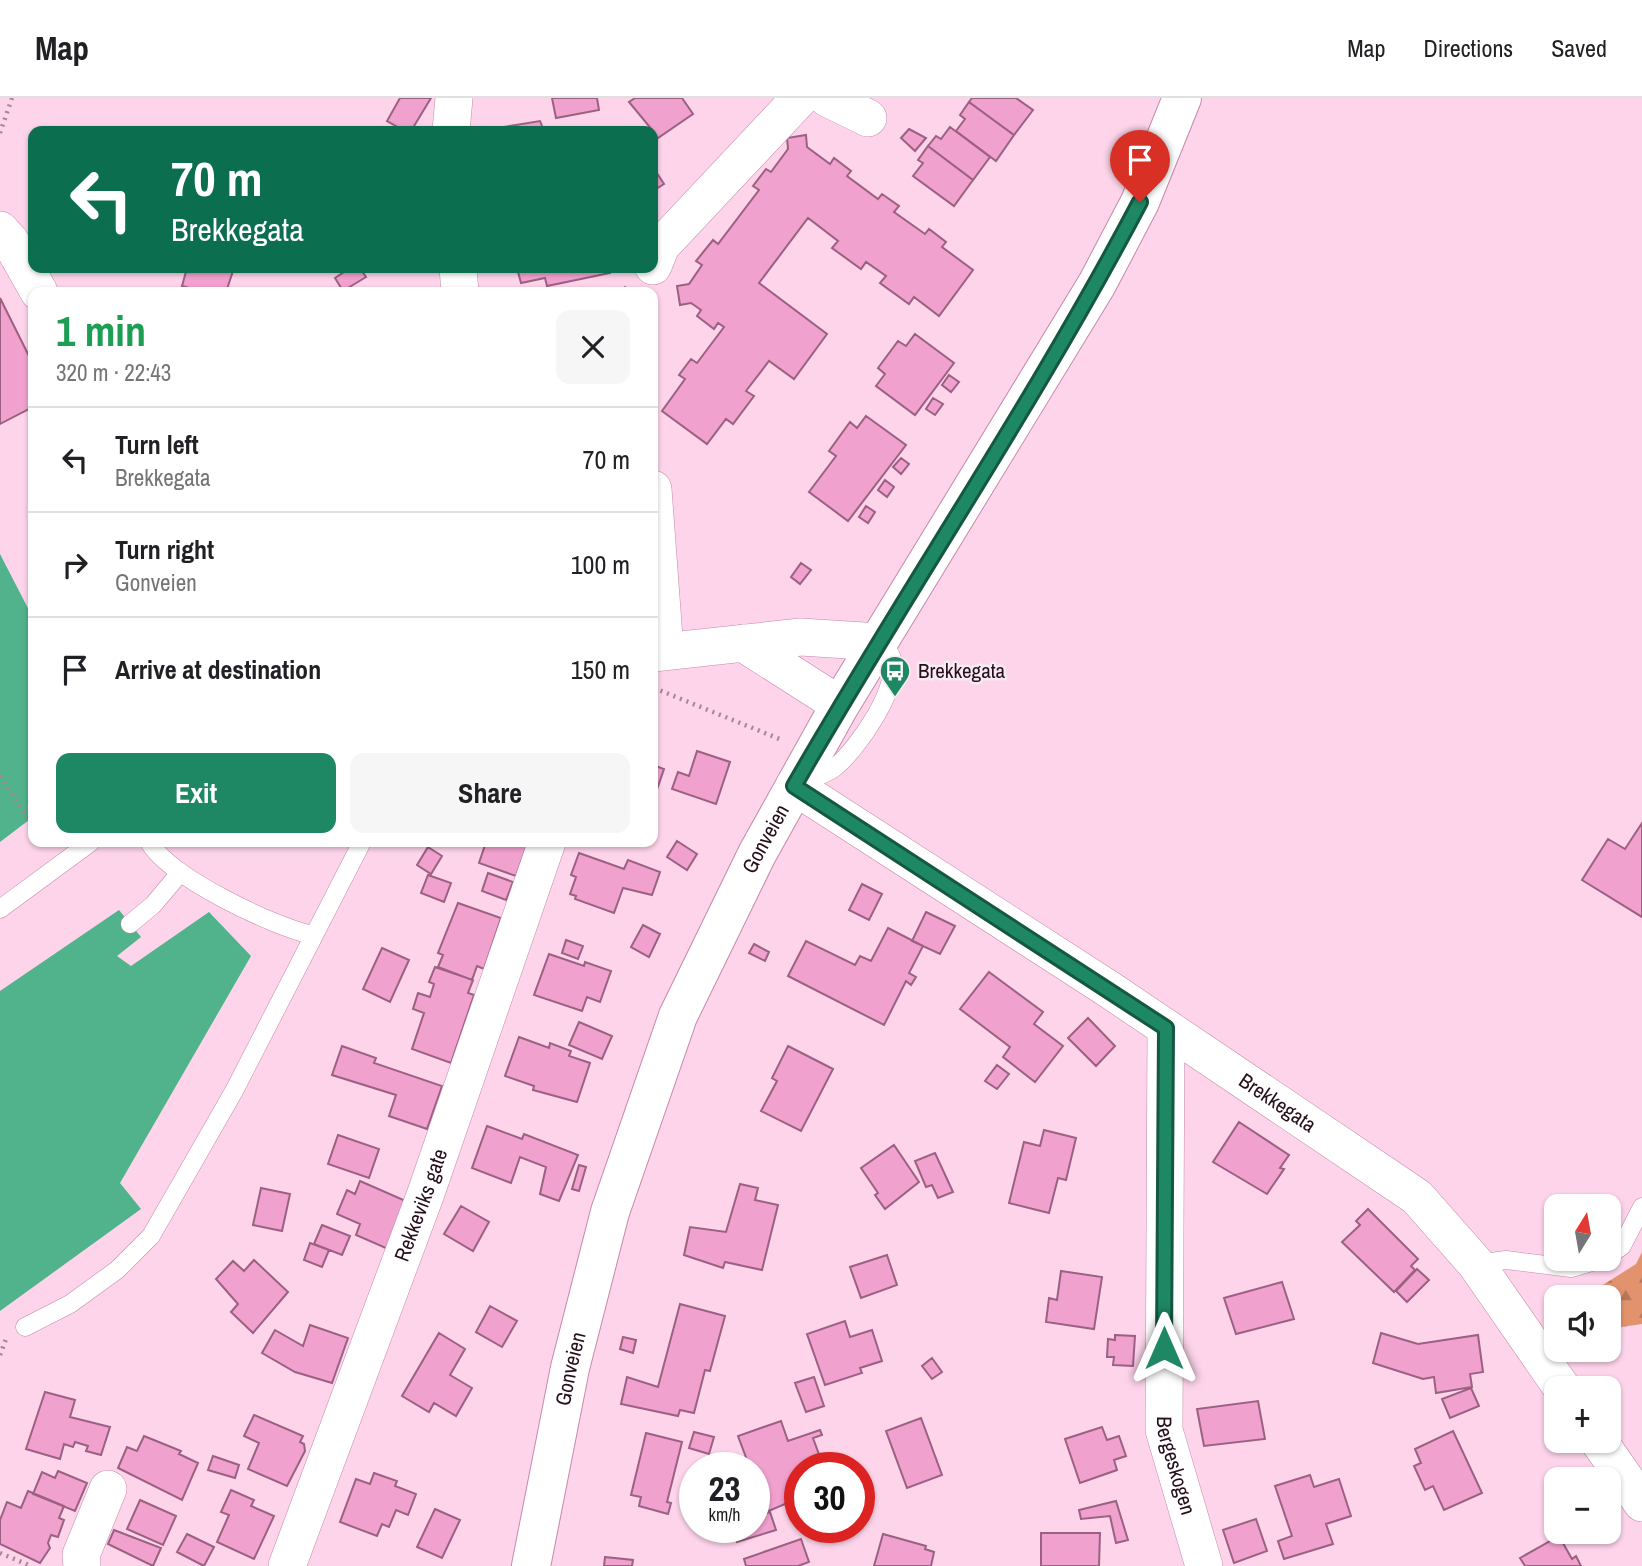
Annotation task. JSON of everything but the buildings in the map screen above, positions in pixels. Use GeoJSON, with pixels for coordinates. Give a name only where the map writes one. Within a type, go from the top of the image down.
{"type":"FeatureCollection","features":[{"type":"Feature","properties":{"kind":"street"},"geometry":{"type":"LineString","coordinates":[[451,126],[454,98]]}},
{"type":"Feature","properties":{"kind":"street"},"geometry":{"type":"LineString","coordinates":[[658,253],[661,246],[800,98]]}},
{"type":"Feature","properties":{"kind":"street"},"geometry":{"type":"LineString","coordinates":[[827,98],[868,118]]}},
{"type":"Feature","properties":{"kind":"street","name":"Gonveien"},"geometry":{"type":"LineString","coordinates":[[531,1566],[570,1368],[615,1199],[678,1016],[757,854],[840,705],[1097,284],[1140,202],[1182,98]]}},
{"type":"Feature","properties":{"kind":"street"},"geometry":{"type":"LineString","coordinates":[[0,230],[10,241],[28,273]]}},
{"type":"Feature","properties":{"kind":"street"},"geometry":{"type":"LineString","coordinates":[[658,625],[659,652],[800,636],[879,642]]}},
{"type":"Feature","properties":{"kind":"street"},"geometry":{"type":"LineString","coordinates":[[743,643],[840,705]]}},
{"type":"Feature","properties":{"kind":"street","name":"Brekkegata"},"geometry":{"type":"LineString","coordinates":[[794,786],[1166,1028],[1416,1196],[1476,1264],[1554,1376]]}},
{"type":"Feature","properties":{"kind":"street","name":"Rekkeviks gate"},"geometry":{"type":"LineString","coordinates":[[287,1566],[426,1193],[545,847]]}},
{"type":"Feature","properties":{"kind":"street","name":"Bergeskogen"},"geometry":{"type":"LineString","coordinates":[[1166,1028],[1164,1430],[1204,1566]]}},
{"type":"Feature","properties":{"kind":"street"},"geometry":{"type":"LineString","coordinates":[[1607,1453],[1642,1503]]}},
{"type":"Feature","properties":{"kind":"street"},"geometry":{"type":"LineString","coordinates":[[82,1566],[81,1555],[108,1489]]}},
{"type":"Feature","properties":{"kind":"lane"},"geometry":{"type":"LineString","coordinates":[[794,786],[832,769],[853,749],[874,718],[892,676],[891,656],[879,642]]}},
{"type":"Feature","properties":{"kind":"lane"},"geometry":{"type":"LineString","coordinates":[[0,909],[84,847]]}},
{"type":"Feature","properties":{"kind":"lane"},"geometry":{"type":"LineString","coordinates":[[154,847],[180,873],[262,916],[312,935]]}},
{"type":"Feature","properties":{"kind":"lane"},"geometry":{"type":"LineString","coordinates":[[25,1328],[70,1304],[117,1270],[151,1236],[234,1091],[359,847]]}},
{"type":"Feature","properties":{"kind":"lane"},"geometry":{"type":"LineString","coordinates":[[130,924],[153,905],[180,873]]}},
{"type":"Feature","properties":{"kind":"lane"},"geometry":{"type":"LineString","coordinates":[[1621,1247],[1642,1207]]}},
{"type":"Feature","properties":{"kind":"lane"},"geometry":{"type":"LineString","coordinates":[[1476,1264],[1506,1260],[1544,1265]]}},
{"type":"Feature","properties":{"kind":"path"},"geometry":{"type":"LineString","coordinates":[[0,133],[12,98]]}},
{"type":"Feature","properties":{"kind":"path"},"geometry":{"type":"LineString","coordinates":[[658,689],[785,741]]}},
{"type":"Feature","properties":{"kind":"path"},"geometry":{"type":"LineString","coordinates":[[0,776],[28,817]]}},
{"type":"Feature","properties":{"kind":"path"},"geometry":{"type":"LineString","coordinates":[[0,1355],[8,1335]]}},
{"type":"Feature","properties":{"kind":"path"},"geometry":{"type":"LineString","coordinates":[[0,1553],[30,1566]]}},
{"type":"Feature","properties":{"kind":"green space"},"geometry":{"type":"Polygon","coordinates":[[[1642,1252],[1642,1324],[1621,1327],[1621,1285],[1603,1285],[1636,1264],[1642,1252]]]}},
{"type":"Feature","properties":{"kind":"shaded area"},"geometry":{"type":"Polygon","coordinates":[[[0,554],[28,608],[28,821],[0,842],[0,554]]]}},
{"type":"Feature","properties":{"kind":"shaded area"},"geometry":{"type":"Polygon","coordinates":[[[119,910],[141,937],[117,956],[131,966],[209,912],[251,956],[120,1183],[141,1209],[0,1311],[0,991],[119,910]]]}},
{"type":"Feature","properties":{"kind":"place","name":"Brekkegata"},"geometry":{"type":"Point","coordinates":[895,698]}},
{"type":"Feature","properties":{"kind":"route"},"geometry":{"type":"LineString","coordinates":[[1140,202],[1051,364],[840,705],[794,786],[869,832],[1166,1028],[1164,1348]]}}]}
